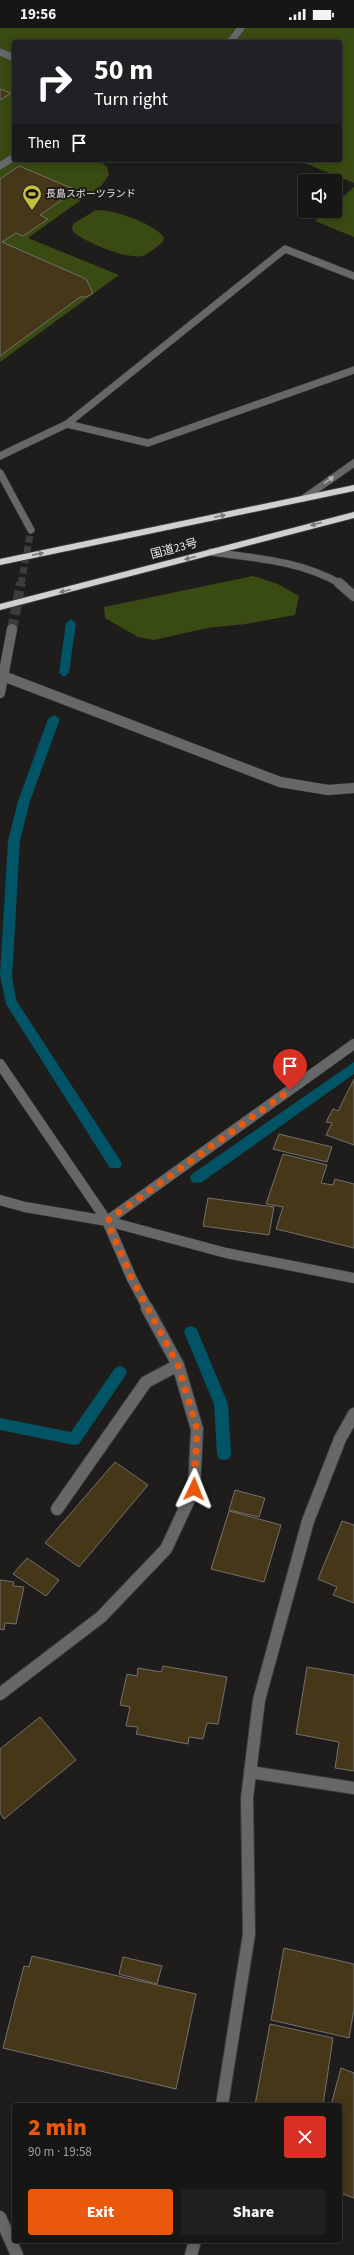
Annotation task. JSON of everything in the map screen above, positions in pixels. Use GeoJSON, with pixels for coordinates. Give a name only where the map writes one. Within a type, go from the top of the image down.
{"type":"FeatureCollection","features":[{"type":"Feature","properties":{"kind":"highway","name":"国道23号"},"geometry":{"type":"LineString","coordinates":[[0,562],[354,488]]}},
{"type":"Feature","properties":{"kind":"highway","name":"国道23号"},"geometry":{"type":"LineString","coordinates":[[0,607],[354,516]]}},
{"type":"Feature","properties":{"kind":"street"},"geometry":{"type":"LineString","coordinates":[[232,40],[241,28]]}},
{"type":"Feature","properties":{"kind":"street"},"geometry":{"type":"LineString","coordinates":[[0,52],[12,57]]}},
{"type":"Feature","properties":{"kind":"street"},"geometry":{"type":"LineString","coordinates":[[0,166],[12,158]]}},
{"type":"Feature","properties":{"kind":"street"},"geometry":{"type":"LineString","coordinates":[[0,456],[67,424],[285,249],[354,276]]}},
{"type":"Feature","properties":{"kind":"street"},"geometry":{"type":"LineString","coordinates":[[67,424],[148,443],[354,370]]}},
{"type":"Feature","properties":{"kind":"street"},"geometry":{"type":"LineString","coordinates":[[304,498],[354,463]]}},
{"type":"Feature","properties":{"kind":"street"},"geometry":{"type":"LineString","coordinates":[[0,473],[30,530]]}},
{"type":"Feature","properties":{"kind":"street"},"geometry":{"type":"LineString","coordinates":[[211,552],[296,564],[328,577],[354,596]]}},
{"type":"Feature","properties":{"kind":"street"},"geometry":{"type":"LineString","coordinates":[[0,693],[12,629]]}},
{"type":"Feature","properties":{"kind":"street"},"geometry":{"type":"LineString","coordinates":[[3,676],[280,782],[328,790],[354,788]]}},
{"type":"Feature","properties":{"kind":"street"},"geometry":{"type":"LineString","coordinates":[[107,1221],[354,1044]]}},
{"type":"Feature","properties":{"kind":"street"},"geometry":{"type":"LineString","coordinates":[[0,1064],[107,1221],[132,1279],[178,1365],[197,1429],[194,1489],[166,1548],[101,1617],[0,1694]]}},
{"type":"Feature","properties":{"kind":"street"},"geometry":{"type":"LineString","coordinates":[[0,1200],[26,1207],[107,1221],[226,1253],[354,1278]]}},
{"type":"Feature","properties":{"kind":"street"},"geometry":{"type":"LineString","coordinates":[[57,1508],[146,1382],[178,1365]]}},
{"type":"Feature","properties":{"kind":"street"},"geometry":{"type":"LineString","coordinates":[[222,2103],[249,1934],[247,1798],[259,1700],[308,1521],[340,1439],[354,1414]]}},
{"type":"Feature","properties":{"kind":"street"},"geometry":{"type":"LineString","coordinates":[[250,1772],[354,1788]]}},
{"type":"Feature","properties":{"kind":"street"},"geometry":{"type":"LineString","coordinates":[[0,2217],[17,2255]]}},
{"type":"Feature","properties":{"kind":"street"},"geometry":{"type":"LineString","coordinates":[[191,2255],[194,2243]]}},
{"type":"Feature","properties":{"kind":"green space","name":"長島スポーツランド"},"geometry":{"type":"Polygon","coordinates":[[[0,28],[354,28],[354,183],[342,178],[342,174],[332,174],[302,162],[342,162],[342,40],[12,40],[12,162],[101,162],[107,167],[109,175],[102,185],[28,238],[119,275],[0,362],[0,28]]]}},
{"type":"Feature","properties":{"kind":"green space"},"geometry":{"type":"Polygon","coordinates":[[[354,187],[354,237],[315,221],[318,218],[342,218],[342,198],[354,187]]]}},
{"type":"Feature","properties":{"kind":"green space"},"geometry":{"type":"Polygon","coordinates":[[[96,210],[112,212],[142,222],[150,226],[164,237],[163,242],[142,256],[126,255],[94,244],[72,230],[73,224],[96,210]]]}},
{"type":"Feature","properties":{"kind":"green space"},"geometry":{"type":"Polygon","coordinates":[[[253,576],[278,584],[299,596],[295,615],[246,624],[207,628],[154,640],[138,637],[105,618],[104,607],[253,576]]]}},
{"type":"Feature","properties":{"kind":"building"},"geometry":{"type":"Polygon","coordinates":[[[0,89],[11,93],[0,100],[0,89]]]}},
{"type":"Feature","properties":{"kind":"building"},"geometry":{"type":"Polygon","coordinates":[[[19,166],[76,190],[40,215],[48,219],[23,236],[16,233],[2,242],[86,279],[93,293],[86,297],[80,297],[0,356],[0,179],[19,166]]]}},
{"type":"Feature","properties":{"kind":"building"},"geometry":{"type":"Polygon","coordinates":[[[354,1079],[354,1145],[326,1135],[332,1123],[326,1122],[333,1109],[338,1111],[354,1079]]]}},
{"type":"Feature","properties":{"kind":"building"},"geometry":{"type":"Polygon","coordinates":[[[279,1134],[332,1147],[327,1162],[273,1149],[279,1134]]]}},
{"type":"Feature","properties":{"kind":"building"},"geometry":{"type":"Polygon","coordinates":[[[283,1154],[327,1165],[321,1183],[333,1185],[335,1179],[354,1184],[354,1248],[276,1229],[283,1207],[266,1204],[283,1154]]]}},
{"type":"Feature","properties":{"kind":"building"},"geometry":{"type":"Polygon","coordinates":[[[208,1198],[274,1207],[269,1235],[203,1226],[208,1198]]]}},
{"type":"Feature","properties":{"kind":"building"},"geometry":{"type":"Polygon","coordinates":[[[115,1462],[148,1485],[79,1567],[45,1543],[115,1462]]]}},
{"type":"Feature","properties":{"kind":"building"},"geometry":{"type":"Polygon","coordinates":[[[235,1490],[265,1498],[259,1517],[229,1510],[235,1490]]]}},
{"type":"Feature","properties":{"kind":"building"},"geometry":{"type":"Polygon","coordinates":[[[229,1511],[281,1525],[264,1582],[211,1569],[229,1511]]]}},
{"type":"Feature","properties":{"kind":"building"},"geometry":{"type":"Polygon","coordinates":[[[342,1521],[354,1525],[354,1603],[333,1595],[337,1587],[318,1579],[342,1521]]]}},
{"type":"Feature","properties":{"kind":"building"},"geometry":{"type":"Polygon","coordinates":[[[27,1558],[59,1580],[46,1596],[13,1574],[27,1558]]]}},
{"type":"Feature","properties":{"kind":"building"},"geometry":{"type":"Polygon","coordinates":[[[0,1580],[14,1582],[13,1586],[24,1587],[16,1624],[5,1623],[4,1630],[0,1629],[0,1580]]]}},
{"type":"Feature","properties":{"kind":"building"},"geometry":{"type":"Polygon","coordinates":[[[163,1666],[227,1677],[218,1724],[207,1723],[203,1739],[189,1737],[188,1744],[136,1734],[138,1727],[126,1726],[130,1707],[120,1705],[127,1674],[137,1676],[138,1668],[161,1672],[163,1666]]]}},
{"type":"Feature","properties":{"kind":"building"},"geometry":{"type":"Polygon","coordinates":[[[307,1667],[354,1675],[354,1771],[335,1768],[339,1742],[296,1734],[307,1667]]]}},
{"type":"Feature","properties":{"kind":"building"},"geometry":{"type":"Polygon","coordinates":[[[40,1717],[76,1760],[4,1819],[0,1813],[0,1749],[40,1717]]]}},
{"type":"Feature","properties":{"kind":"building"},"geometry":{"type":"Polygon","coordinates":[[[284,1948],[354,1964],[354,2009],[349,2038],[271,2020],[284,1948]]]}},
{"type":"Feature","properties":{"kind":"building"},"geometry":{"type":"Polygon","coordinates":[[[32,1956],[196,1994],[176,2089],[3,2048],[24,1966],[29,1967],[32,1956]]]}},
{"type":"Feature","properties":{"kind":"building"},"geometry":{"type":"Polygon","coordinates":[[[123,1957],[162,1966],[157,1984],[119,1974],[123,1957]]]}},
{"type":"Feature","properties":{"kind":"building"},"geometry":{"type":"Polygon","coordinates":[[[270,2024],[333,2038],[323,2103],[255,2103],[270,2024]]]}},
{"type":"Feature","properties":{"kind":"building"},"geometry":{"type":"Polygon","coordinates":[[[341,2068],[354,2073],[354,2198],[342,2194],[342,2103],[332,2103],[341,2068]]]}},
{"type":"Feature","properties":{"kind":"waterway"},"geometry":{"type":"LineString","coordinates":[[64,673],[71,623]]}},
{"type":"Feature","properties":{"kind":"waterway"},"geometry":{"type":"LineString","coordinates":[[54,719],[24,801],[14,841],[6,977],[10,1001],[115,1164]]}},
{"type":"Feature","properties":{"kind":"waterway"},"geometry":{"type":"LineString","coordinates":[[197,1178],[354,1067]]}},
{"type":"Feature","properties":{"kind":"waterway"},"geometry":{"type":"LineString","coordinates":[[191,1332],[221,1404],[224,1454]]}},
{"type":"Feature","properties":{"kind":"waterway"},"geometry":{"type":"LineString","coordinates":[[0,1424],[74,1439],[120,1372]]}},
{"type":"Feature","properties":{"kind":"tunnel"},"geometry":{"type":"LineString","coordinates":[[21,584],[31,530]]}},
{"type":"Feature","properties":{"kind":"tunnel"},"geometry":{"type":"LineString","coordinates":[[12,629],[21,583]]}},
{"type":"Feature","properties":{"kind":"place","name":"長島スポーツランド"},"geometry":{"type":"Point","coordinates":[32,211]}},
{"type":"Feature","properties":{"kind":"route"},"geometry":{"type":"LineString","coordinates":[[194,1489],[197,1429],[178,1365],[132,1279],[107,1221],[290,1090]]}}]}
